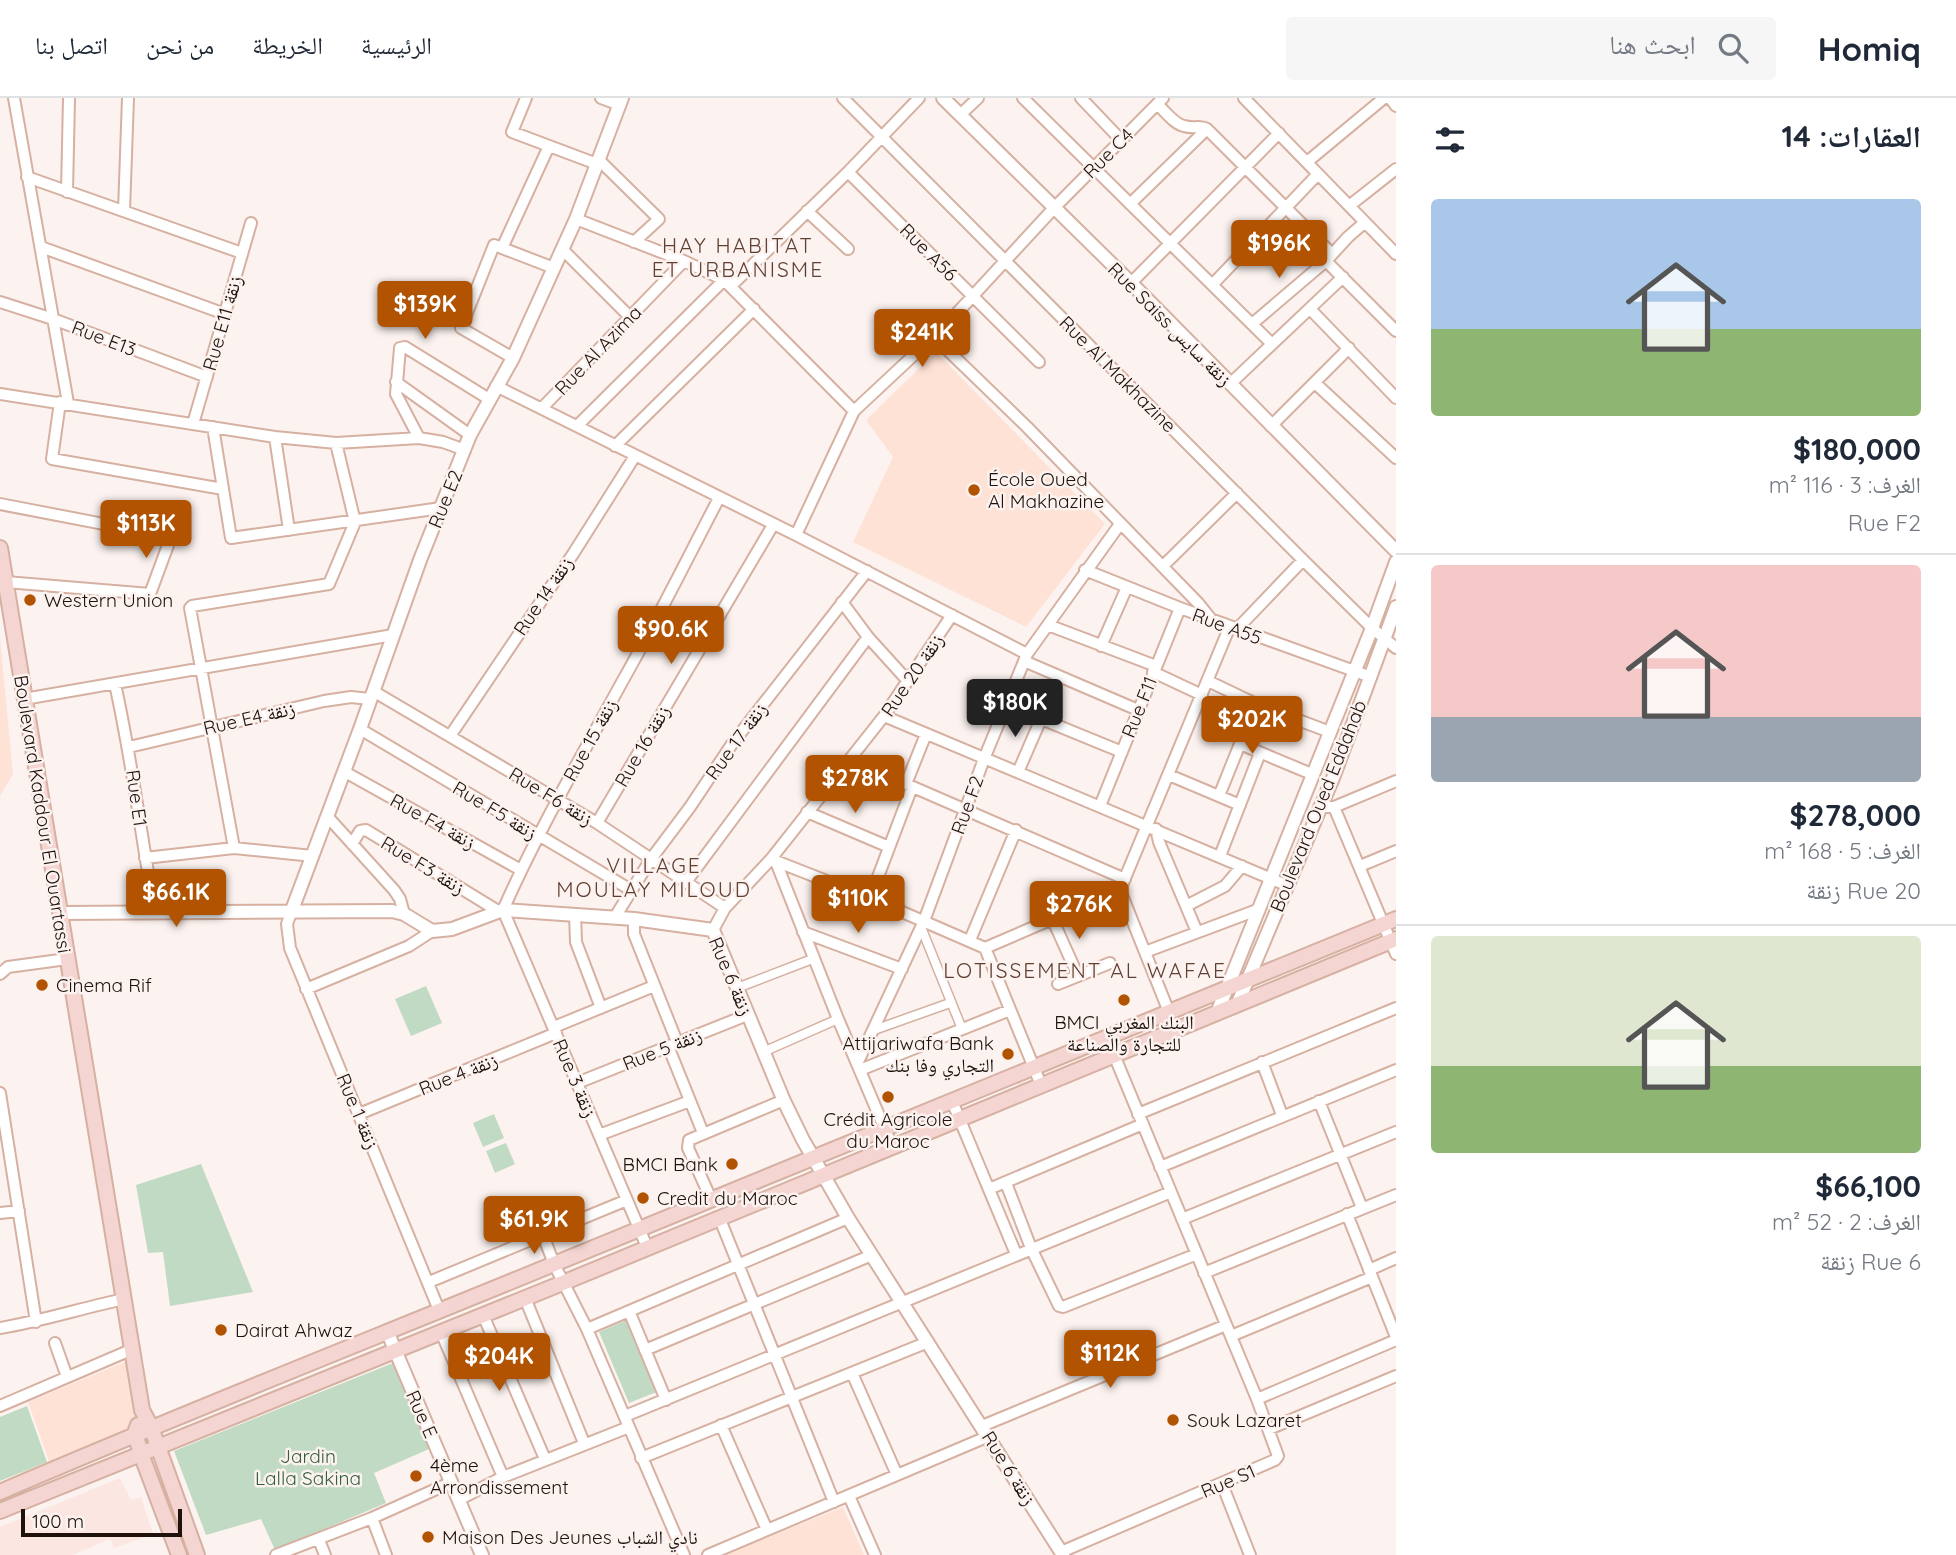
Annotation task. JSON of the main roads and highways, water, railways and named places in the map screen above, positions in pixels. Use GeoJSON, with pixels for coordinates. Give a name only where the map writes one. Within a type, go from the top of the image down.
{"type":"FeatureCollection","features":[{"type":"Feature","properties":{"kind":"main road","name":"Boulevard Kaddour El Ouartassi"},"geometry":{"type":"LineString","coordinates":[[0,548],[3,583],[142,1410]]}},
{"type":"Feature","properties":{"kind":"main road"},"geometry":{"type":"LineString","coordinates":[[0,1492],[135,1433],[205,1408],[387,1331],[1390,922]]}},
{"type":"Feature","properties":{"kind":"main road"},"geometry":{"type":"LineString","coordinates":[[0,1511],[1217,1013],[1394,945]]}},
{"type":"Feature","properties":{"kind":"main road"},"geometry":{"type":"LineString","coordinates":[[142,1410],[151,1427],[195,1551],[178,1552],[141,1454],[135,1433],[142,1410]]}},
{"type":"Feature","properties":{"kind":"place","name":"École Oued Al Makhazine"},"geometry":{"type":"Point","coordinates":[974,490]}},
{"type":"Feature","properties":{"kind":"place","name":"Western Union"},"geometry":{"type":"Point","coordinates":[30,600]}},
{"type":"Feature","properties":{"kind":"place","name":"Cinema Rif"},"geometry":{"type":"Point","coordinates":[42,985]}},
{"type":"Feature","properties":{"kind":"place","name":"BMCI البنك المغربي للتجارة والصناعة"},"geometry":{"type":"Point","coordinates":[1124,1000]}},
{"type":"Feature","properties":{"kind":"place","name":"Attijariwafa Bank التجاري وفا بنك"},"geometry":{"type":"Point","coordinates":[1008,1054]}},
{"type":"Feature","properties":{"kind":"place","name":"Crédit Agricole du Maroc"},"geometry":{"type":"Point","coordinates":[888,1097]}},
{"type":"Feature","properties":{"kind":"place","name":"BMCI Bank"},"geometry":{"type":"Point","coordinates":[732,1164]}},
{"type":"Feature","properties":{"kind":"place","name":"Credit du Maroc"},"geometry":{"type":"Point","coordinates":[643,1198]}},
{"type":"Feature","properties":{"kind":"place","name":"Dairat Ahwaz"},"geometry":{"type":"Point","coordinates":[221,1330]}},
{"type":"Feature","properties":{"kind":"place","name":"Souk Lazaret"},"geometry":{"type":"Point","coordinates":[1173,1420]}},
{"type":"Feature","properties":{"kind":"place","name":"4ème Arrondissement"},"geometry":{"type":"Point","coordinates":[416,1476]}},
{"type":"Feature","properties":{"kind":"place","name":"Maison Des Jeunes نادي الشباب"},"geometry":{"type":"Point","coordinates":[428,1537]}},
{"type":"Feature","properties":{"kind":"district","name":"HAY HABITAT ET URBANISME"},"geometry":{"type":"Point","coordinates":[738,258]}},
{"type":"Feature","properties":{"kind":"district","name":"VILLAGE MOULAY MILOUD"},"geometry":{"type":"Point","coordinates":[654,878]}},
{"type":"Feature","properties":{"kind":"district","name":"LOTISSEMENT AL WAFAE"},"geometry":{"type":"Point","coordinates":[1085,971]}},
{"type":"Feature","properties":{"kind":"park label","name":"Jardin Lalla Sakina"},"geometry":{"type":"Point","coordinates":[308,1467]}}]}
